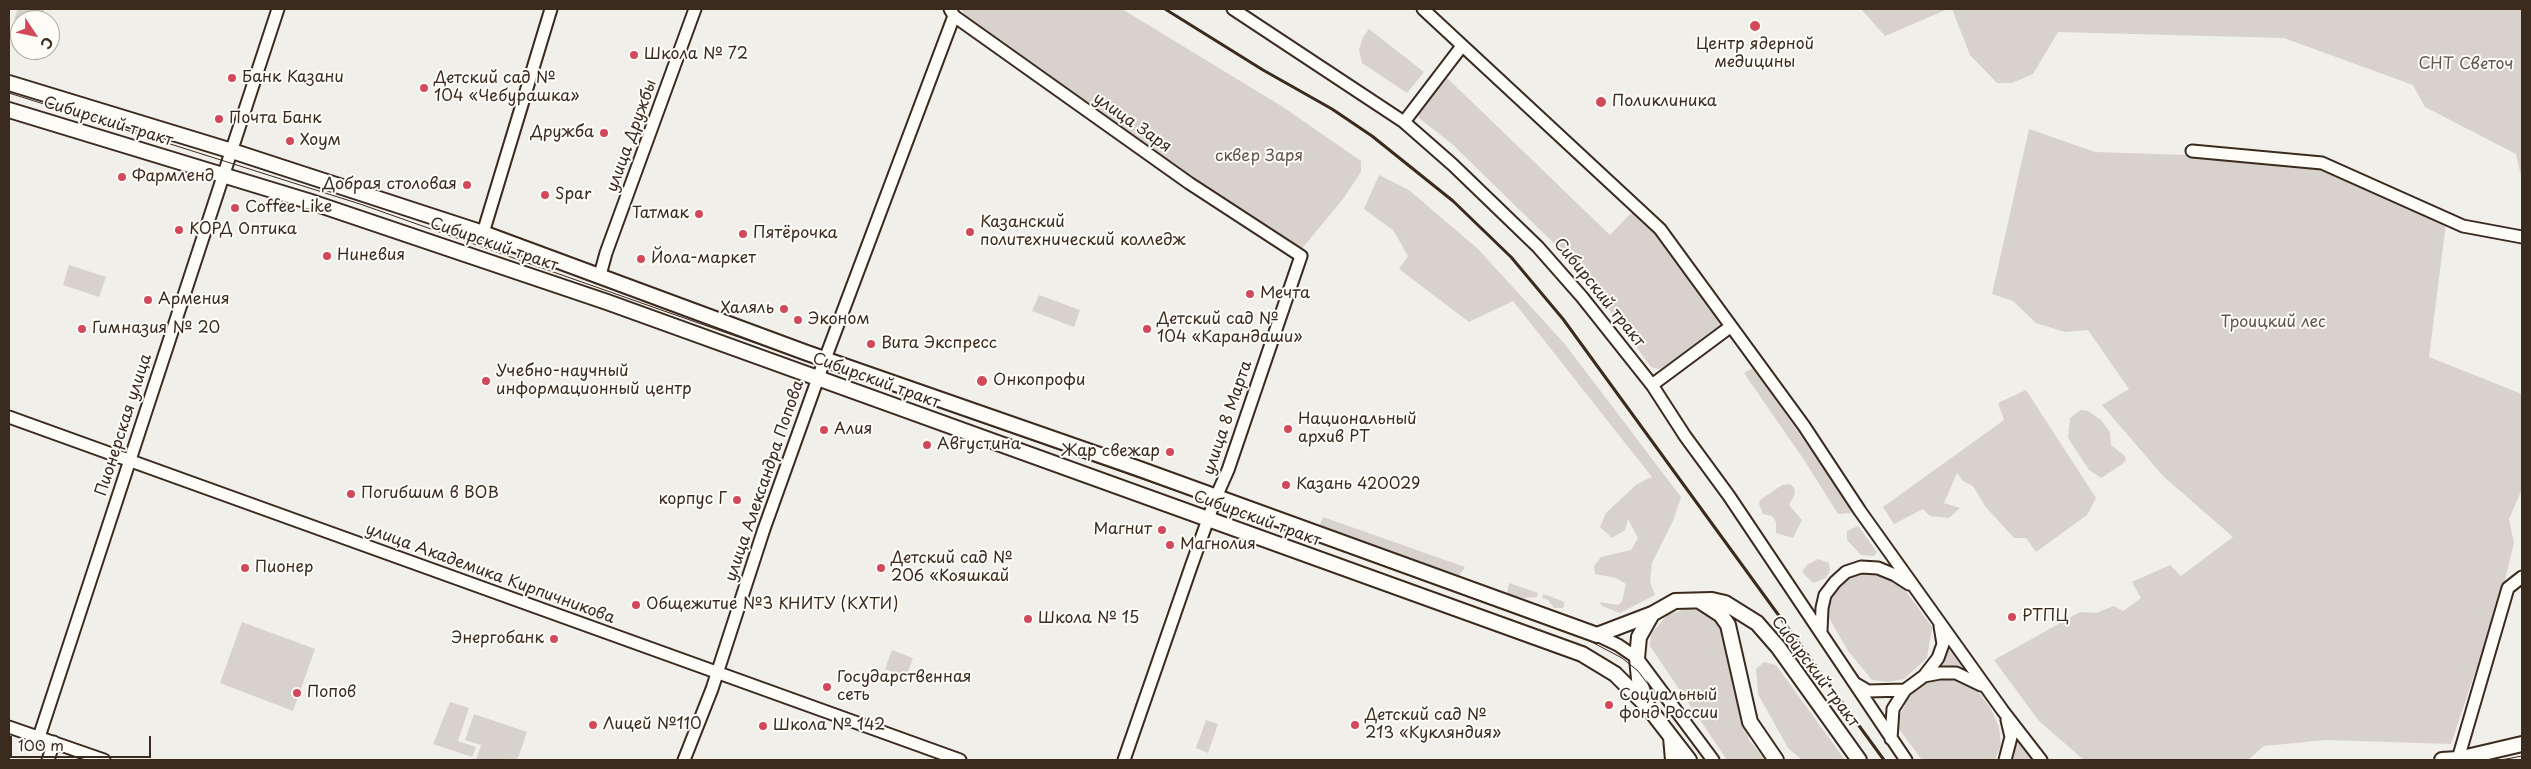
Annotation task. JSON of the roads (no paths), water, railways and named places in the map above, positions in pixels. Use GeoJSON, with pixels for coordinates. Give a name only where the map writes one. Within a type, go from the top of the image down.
{"type":"FeatureCollection","features":[{"type":"Feature","properties":{"kind":"main road","name":"Сибирский тракт"},"geometry":{"type":"LineString","coordinates":[[9,83],[232,151],[483,233],[825,359],[1216,497],[1597,635],[1652,614],[1675,601],[1696,599],[1725,604],[1757,624],[1778,646],[1859,760]]}},
{"type":"Feature","properties":{"kind":"main road","name":"Сибирский тракт"},"geometry":{"type":"LineString","coordinates":[[9,110],[308,201],[598,299],[1582,654],[1615,674],[1648,707],[1689,760]]}},
{"type":"Feature","properties":{"kind":"main road"},"geometry":{"type":"LineString","coordinates":[[1696,599],[1710,606],[1721,615],[1728,625],[1750,722],[1776,760]]}},
{"type":"Feature","properties":{"kind":"main road"},"geometry":{"type":"LineString","coordinates":[[1648,707],[1639,680],[1637,658],[1641,634],[1652,614]]}},
{"type":"Feature","properties":{"kind":"main road"},"geometry":{"type":"LineString","coordinates":[[1670,736],[1672,760]]}},
{"type":"Feature","properties":{"kind":"main road"},"geometry":{"type":"LineString","coordinates":[[2442,760],[2458,759],[2522,744]]}},
{"type":"Feature","properties":{"kind":"street","name":"Пионерская улица"},"geometry":{"type":"LineString","coordinates":[[39,737],[278,9]]}},
{"type":"Feature","properties":{"kind":"street"},"geometry":{"type":"LineString","coordinates":[[483,233],[551,9]]}},
{"type":"Feature","properties":{"kind":"street","name":"улица Дружбы"},"geometry":{"type":"LineString","coordinates":[[600,275],[606,253],[695,9]]}},
{"type":"Feature","properties":{"kind":"street","name":"Сибирский тракт"},"geometry":{"type":"LineString","coordinates":[[1233,9],[1404,122],[1454,165],[1538,246],[1582,297],[1652,386],[1821,631],[1852,682],[1906,760]]}},
{"type":"Feature","properties":{"kind":"street"},"geometry":{"type":"LineString","coordinates":[[1423,9],[1660,229],[1808,433],[2002,711],[2041,760]]}},
{"type":"Feature","properties":{"kind":"street","name":"улица Заря"},"geometry":{"type":"LineString","coordinates":[[952,12],[1189,183],[1301,256]]}},
{"type":"Feature","properties":{"kind":"street","name":"улица Александра Попова"},"geometry":{"type":"LineString","coordinates":[[684,760],[718,672],[764,529],[818,378],[952,12]]}},
{"type":"Feature","properties":{"kind":"street"},"geometry":{"type":"LineString","coordinates":[[1404,122],[1462,46]]}},
{"type":"Feature","properties":{"kind":"street"},"geometry":{"type":"LineString","coordinates":[[2192,152],[2322,163],[2463,226],[2522,237]]}},
{"type":"Feature","properties":{"kind":"street","name":"улица 8 Марта"},"geometry":{"type":"LineString","coordinates":[[1124,760],[1216,497],[1228,470],[1301,256]]}},
{"type":"Feature","properties":{"kind":"street"},"geometry":{"type":"LineString","coordinates":[[1652,386],[1730,327]]}},
{"type":"Feature","properties":{"kind":"street","name":"улица Академика Кирпичникова"},"geometry":{"type":"LineString","coordinates":[[9,418],[960,760]]}},
{"type":"Feature","properties":{"kind":"street"},"geometry":{"type":"LineString","coordinates":[[1821,631],[1822,608],[1825,595],[1846,572],[1861,567],[1878,568],[1895,575],[1915,588]]}},
{"type":"Feature","properties":{"kind":"street"},"geometry":{"type":"LineString","coordinates":[[2458,759],[2508,588],[2522,577]]}},
{"type":"Feature","properties":{"kind":"street"},"geometry":{"type":"LineString","coordinates":[[1891,739],[1893,709],[1905,690],[1924,676],[1938,658],[1943,644],[1939,622]]}},
{"type":"Feature","properties":{"kind":"street","name":"Сибирский тракт"},"geometry":{"type":"LineString","coordinates":[[1597,635],[1618,645],[1637,658],[1714,760]]}},
{"type":"Feature","properties":{"kind":"street"},"geometry":{"type":"LineString","coordinates":[[1924,676],[1956,673],[1985,687]]}},
{"type":"Feature","properties":{"kind":"street","name":"Сибирский тракт"},"geometry":{"type":"LineString","coordinates":[[1852,682],[1868,691],[1905,690]]}},
{"type":"Feature","properties":{"kind":"street"},"geometry":{"type":"LineString","coordinates":[[2002,711],[2009,724],[2011,737],[2005,760]]}},
{"type":"Feature","properties":{"kind":"street"},"geometry":{"type":"LineString","coordinates":[[9,727],[104,760]]}},
{"type":"Feature","properties":{"kind":"street"},"geometry":{"type":"LineString","coordinates":[[48,760],[54,742]]}},
{"type":"Feature","properties":{"kind":"tram line"},"geometry":{"type":"LineString","coordinates":[[9,93],[360,204],[1213,504],[1588,640],[1622,658],[1638,671],[1705,760]]}},
{"type":"Feature","properties":{"kind":"tram line"},"geometry":{"type":"LineString","coordinates":[[2501,760],[2522,756]]}},
{"type":"Feature","properties":{"kind":"railway"},"geometry":{"type":"LineString","coordinates":[[1165,9],[1263,70],[1332,109],[1372,136],[1453,201],[1511,257],[1563,319],[1884,760]]}},
{"type":"Feature","properties":{"kind":"place","name":"Центр ядерной медицины"},"geometry":{"type":"Point","coordinates":[1755,26]}},
{"type":"Feature","properties":{"kind":"place","name":"Школа № 72"},"geometry":{"type":"Point","coordinates":[634,55]}},
{"type":"Feature","properties":{"kind":"place","name":"Банк Казани"},"geometry":{"type":"Point","coordinates":[232,78]}},
{"type":"Feature","properties":{"kind":"place","name":"Детский сад № 104 «Чебурашка»"},"geometry":{"type":"Point","coordinates":[424,88]}},
{"type":"Feature","properties":{"kind":"place","name":"Поликлиника"},"geometry":{"type":"Point","coordinates":[1601,102]}},
{"type":"Feature","properties":{"kind":"place","name":"Почта Банк"},"geometry":{"type":"Point","coordinates":[219,119]}},
{"type":"Feature","properties":{"kind":"place","name":"Дружба"},"geometry":{"type":"Point","coordinates":[604,133]}},
{"type":"Feature","properties":{"kind":"place","name":"Хоум"},"geometry":{"type":"Point","coordinates":[290,141]}},
{"type":"Feature","properties":{"kind":"place","name":"Фармленд"},"geometry":{"type":"Point","coordinates":[122,177]}},
{"type":"Feature","properties":{"kind":"place","name":"Добрая столовая"},"geometry":{"type":"Point","coordinates":[467,185]}},
{"type":"Feature","properties":{"kind":"place","name":"Spar"},"geometry":{"type":"Point","coordinates":[545,195]}},
{"type":"Feature","properties":{"kind":"place","name":"Coffee Like"},"geometry":{"type":"Point","coordinates":[235,208]}},
{"type":"Feature","properties":{"kind":"place","name":"Татмак"},"geometry":{"type":"Point","coordinates":[699,214]}},
{"type":"Feature","properties":{"kind":"place","name":"КОРД Оптика"},"geometry":{"type":"Point","coordinates":[179,230]}},
{"type":"Feature","properties":{"kind":"place","name":"Казанский политехнический колледж"},"geometry":{"type":"Point","coordinates":[970,232]}},
{"type":"Feature","properties":{"kind":"place","name":"Пятёрочка"},"geometry":{"type":"Point","coordinates":[743,234]}},
{"type":"Feature","properties":{"kind":"place","name":"Ниневия"},"geometry":{"type":"Point","coordinates":[327,256]}},
{"type":"Feature","properties":{"kind":"place","name":"Йола-маркет"},"geometry":{"type":"Point","coordinates":[641,259]}},
{"type":"Feature","properties":{"kind":"place","name":"Мечта"},"geometry":{"type":"Point","coordinates":[1250,294]}},
{"type":"Feature","properties":{"kind":"place","name":"Армения"},"geometry":{"type":"Point","coordinates":[148,300]}},
{"type":"Feature","properties":{"kind":"place","name":"Халяль"},"geometry":{"type":"Point","coordinates":[784,309]}},
{"type":"Feature","properties":{"kind":"place","name":"Эконом"},"geometry":{"type":"Point","coordinates":[798,320]}},
{"type":"Feature","properties":{"kind":"place","name":"Гимназия № 20"},"geometry":{"type":"Point","coordinates":[82,329]}},
{"type":"Feature","properties":{"kind":"place","name":"Детский сад № 104 «Карандаши»"},"geometry":{"type":"Point","coordinates":[1147,329]}},
{"type":"Feature","properties":{"kind":"place","name":"Вита Экспресс"},"geometry":{"type":"Point","coordinates":[871,344]}},
{"type":"Feature","properties":{"kind":"place","name":"Учебно-научный информационный центр"},"geometry":{"type":"Point","coordinates":[486,381]}},
{"type":"Feature","properties":{"kind":"place","name":"Онкопрофи"},"geometry":{"type":"Point","coordinates":[982,381]}},
{"type":"Feature","properties":{"kind":"place","name":"Национальный архив РТ"},"geometry":{"type":"Point","coordinates":[1288,429]}},
{"type":"Feature","properties":{"kind":"place","name":"Алия"},"geometry":{"type":"Point","coordinates":[824,430]}},
{"type":"Feature","properties":{"kind":"place","name":"Августина"},"geometry":{"type":"Point","coordinates":[927,445]}},
{"type":"Feature","properties":{"kind":"place","name":"Жар свежар"},"geometry":{"type":"Point","coordinates":[1170,452]}},
{"type":"Feature","properties":{"kind":"place","name":"Казань 420029"},"geometry":{"type":"Point","coordinates":[1286,485]}},
{"type":"Feature","properties":{"kind":"place","name":"Погибшим в ВОВ"},"geometry":{"type":"Point","coordinates":[351,494]}},
{"type":"Feature","properties":{"kind":"place","name":"корпус Г"},"geometry":{"type":"Point","coordinates":[737,500]}},
{"type":"Feature","properties":{"kind":"place","name":"Магнит"},"geometry":{"type":"Point","coordinates":[1162,530]}},
{"type":"Feature","properties":{"kind":"place","name":"Магнолия"},"geometry":{"type":"Point","coordinates":[1170,545]}},
{"type":"Feature","properties":{"kind":"place","name":"Пионер"},"geometry":{"type":"Point","coordinates":[245,568]}},
{"type":"Feature","properties":{"kind":"place","name":"Детский сад № 206 «Кояшкай"},"geometry":{"type":"Point","coordinates":[881,568]}},
{"type":"Feature","properties":{"kind":"place","name":"Общежитие №3 КНИТУ (КХТИ)"},"geometry":{"type":"Point","coordinates":[636,605]}},
{"type":"Feature","properties":{"kind":"place","name":"РТПЦ"},"geometry":{"type":"Point","coordinates":[2012,617]}},
{"type":"Feature","properties":{"kind":"place","name":"Школа № 15"},"geometry":{"type":"Point","coordinates":[1028,619]}},
{"type":"Feature","properties":{"kind":"place","name":"Энергобанк"},"geometry":{"type":"Point","coordinates":[554,639]}},
{"type":"Feature","properties":{"kind":"place","name":"Государственная сеть"},"geometry":{"type":"Point","coordinates":[827,687]}},
{"type":"Feature","properties":{"kind":"place","name":"Попов"},"geometry":{"type":"Point","coordinates":[297,693]}},
{"type":"Feature","properties":{"kind":"place","name":"Социальный фонд России"},"geometry":{"type":"Point","coordinates":[1609,705]}},
{"type":"Feature","properties":{"kind":"place","name":"Лицей №110"},"geometry":{"type":"Point","coordinates":[593,725]}},
{"type":"Feature","properties":{"kind":"place","name":"Детский сад № 213 «Кукляндия»"},"geometry":{"type":"Point","coordinates":[1355,725]}},
{"type":"Feature","properties":{"kind":"place","name":"Школа № 142"},"geometry":{"type":"Point","coordinates":[763,726]}},
{"type":"Feature","properties":{"kind":"park label","name":"СНТ Светоч"},"geometry":{"type":"Point","coordinates":[2466,65]}},
{"type":"Feature","properties":{"kind":"park label","name":"сквер Заря"},"geometry":{"type":"Point","coordinates":[1259,157]}},
{"type":"Feature","properties":{"kind":"park label","name":"Троицкий лес"},"geometry":{"type":"Point","coordinates":[2273,323]}}]}
